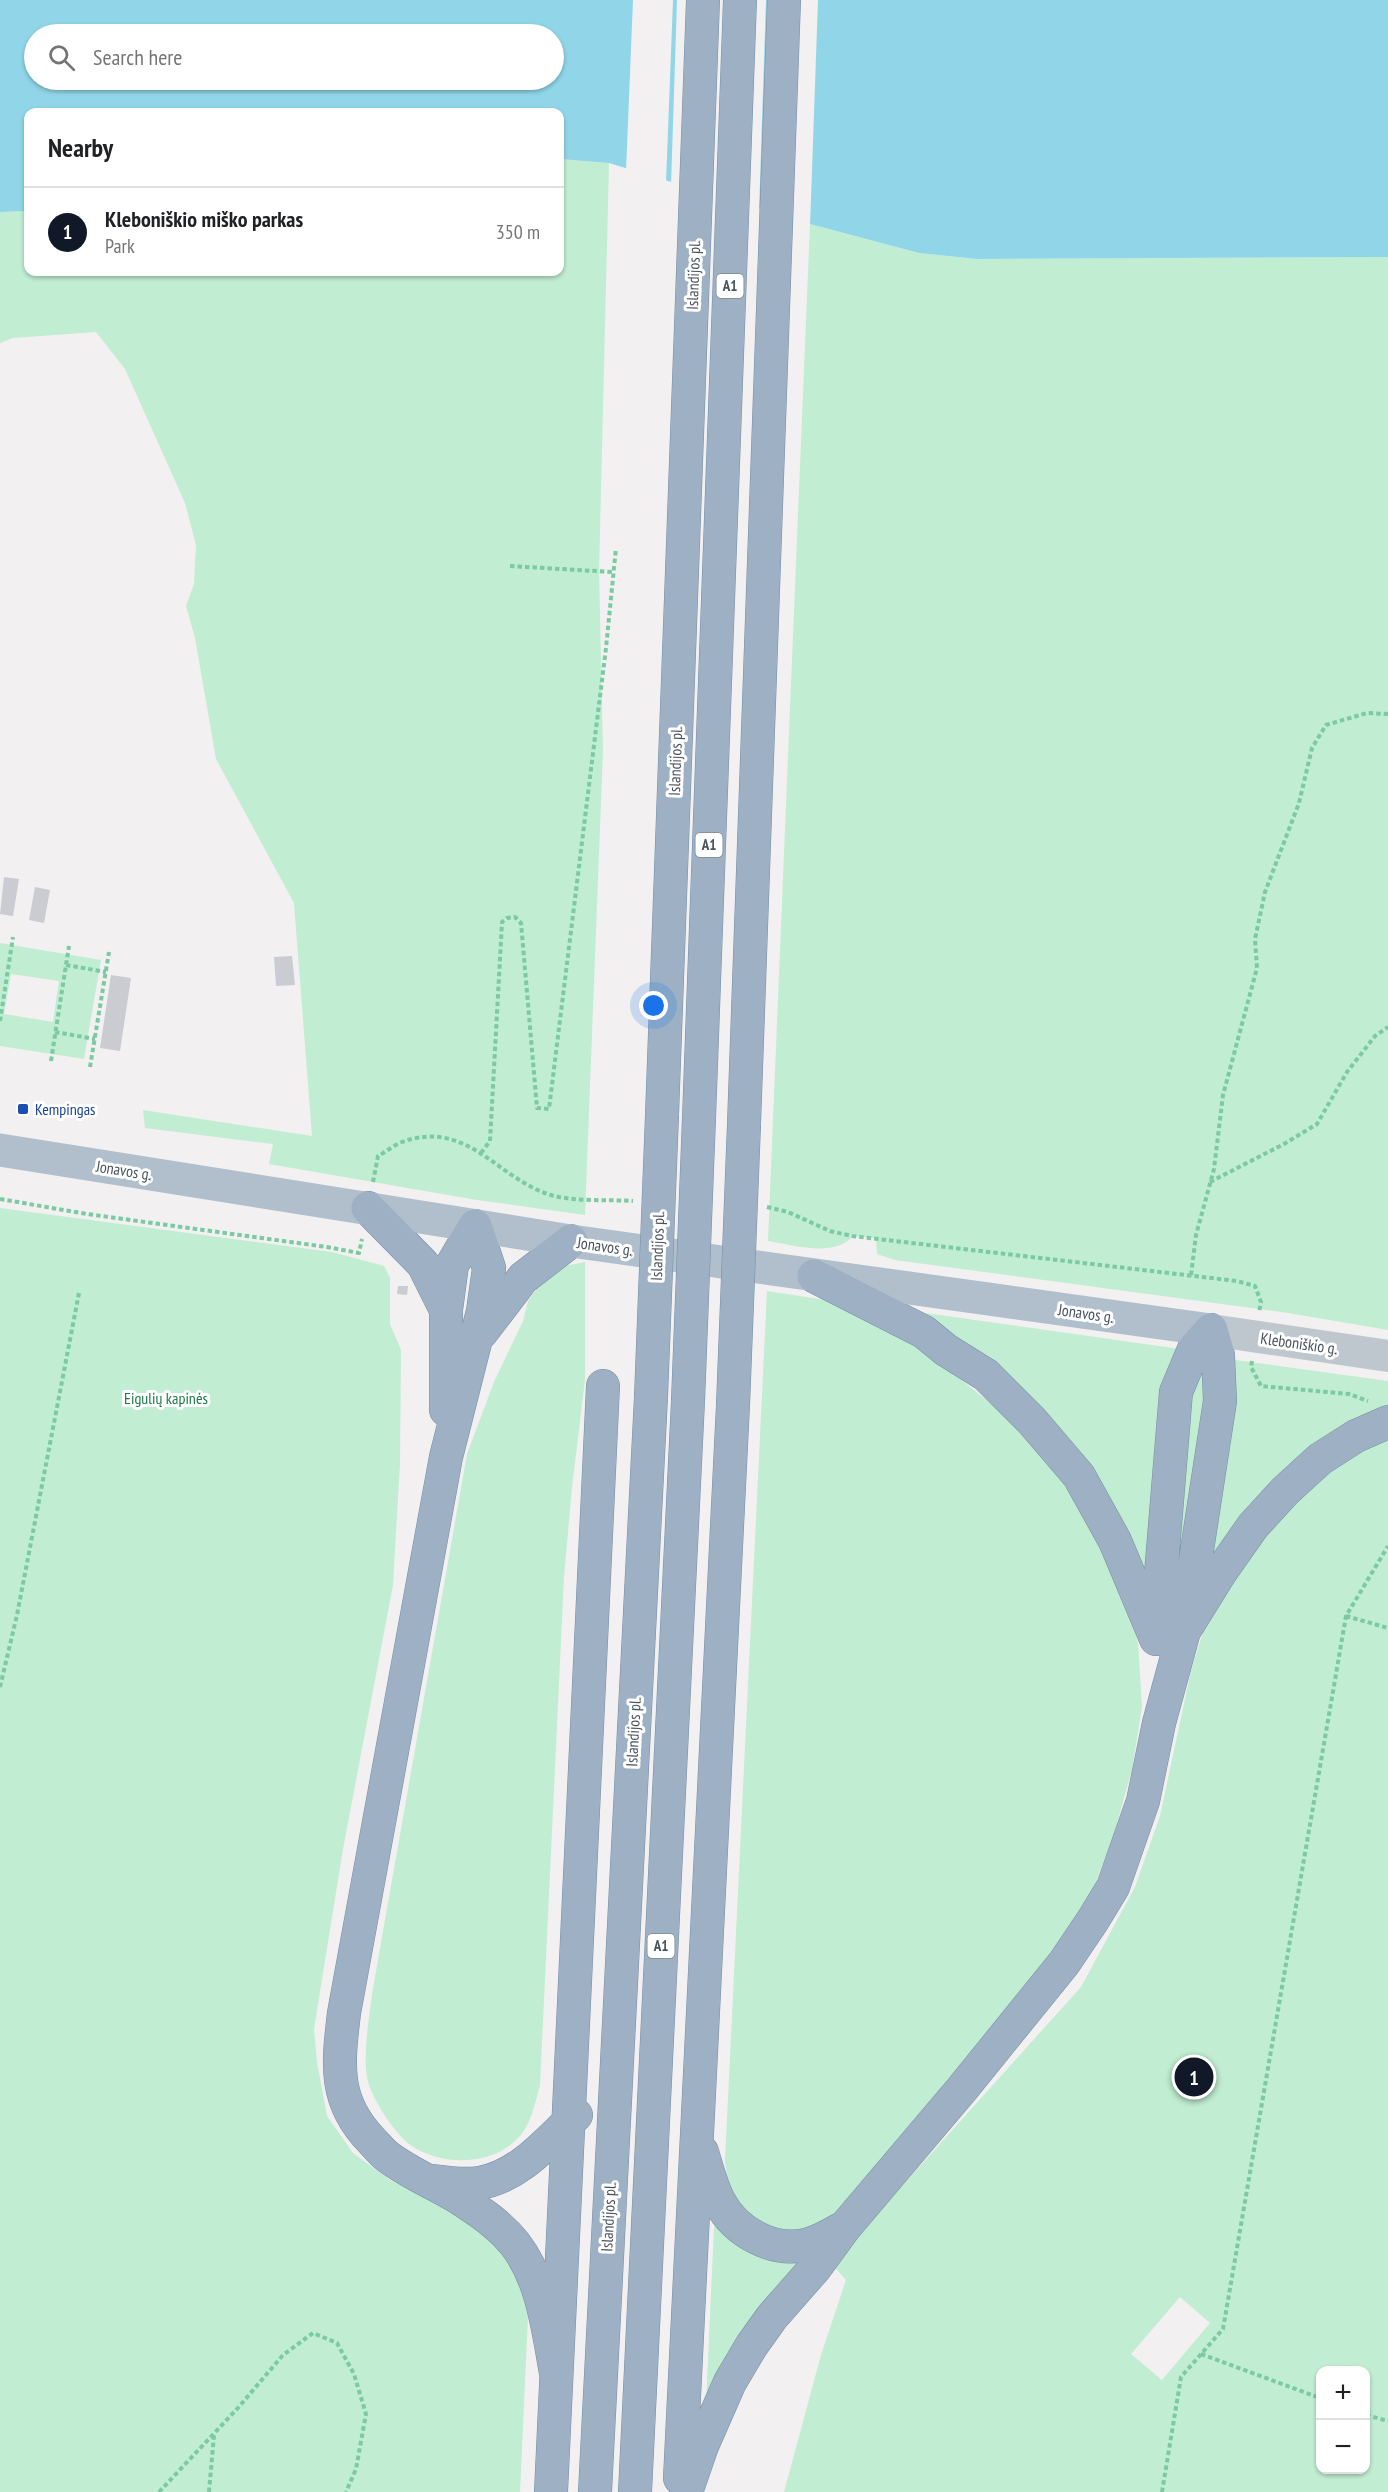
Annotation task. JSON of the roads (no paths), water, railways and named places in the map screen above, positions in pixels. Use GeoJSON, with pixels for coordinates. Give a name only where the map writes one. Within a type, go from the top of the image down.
{"type":"FeatureCollection","features":[{"type":"Feature","properties":{"kind":"highway","name":"Islandijos pl."},"geometry":{"type":"LineString","coordinates":[[595,2492],[651,1397],[703,0]]}},
{"type":"Feature","properties":{"kind":"highway","name":"A1"},"geometry":{"type":"LineString","coordinates":[[635,2492],[688,1401],[740,0]]}},
{"type":"Feature","properties":{"kind":"highway"},"geometry":{"type":"LineString","coordinates":[[679,2492],[733,1405],[784,0]]}},
{"type":"Feature","properties":{"kind":"highway"},"geometry":{"type":"LineString","coordinates":[[368,1208],[423,1264],[446,1310]]}},
{"type":"Feature","properties":{"kind":"highway"},"geometry":{"type":"LineString","coordinates":[[446,1457],[446,1310],[452,1265],[475,1226]]}},
{"type":"Feature","properties":{"kind":"highway"},"geometry":{"type":"LineString","coordinates":[[475,1226],[489,1268],[478,1337],[446,1457],[346,2001],[339,2052],[344,2099],[361,2130],[387,2156],[491,2219],[516,2246],[531,2272],[543,2306],[556,2373]]}},
{"type":"Feature","properties":{"kind":"highway"},"geometry":{"type":"LineString","coordinates":[[478,1337],[523,1278],[571,1241]]}},
{"type":"Feature","properties":{"kind":"highway"},"geometry":{"type":"LineString","coordinates":[[814,1276],[924,1332],[946,1350],[986,1375],[1032,1421],[1079,1476],[1170,1635]]}},
{"type":"Feature","properties":{"kind":"highway"},"geometry":{"type":"LineString","coordinates":[[1170,1635],[1176,1392],[1194,1348],[1211,1330]]}},
{"type":"Feature","properties":{"kind":"highway"},"geometry":{"type":"LineString","coordinates":[[686,2492],[716,2414],[752,2344],[772,2317],[815,2268],[845,2227],[1064,1963],[1113,1887],[1143,1801],[1159,1723],[1170,1635],[1220,1401],[1218,1355],[1211,1330]]}},
{"type":"Feature","properties":{"kind":"highway"},"geometry":{"type":"LineString","coordinates":[[551,2492],[603,1386]]}},
{"type":"Feature","properties":{"kind":"highway"},"geometry":{"type":"LineString","coordinates":[[1170,1635],[1254,1526],[1286,1491],[1320,1459],[1356,1436],[1381,1413]]}},
{"type":"Feature","properties":{"kind":"highway"},"geometry":{"type":"LineString","coordinates":[[532,2155],[547,2133],[572,2052]]}},
{"type":"Feature","properties":{"kind":"highway"},"geometry":{"type":"LineString","coordinates":[[431,2181],[479,2183],[499,2178],[518,2168],[615,2080]]}},
{"type":"Feature","properties":{"kind":"highway"},"geometry":{"type":"LineString","coordinates":[[696,2137],[718,2201],[732,2220],[747,2233],[765,2242],[788,2246],[809,2244],[845,2227]]}},
{"type":"Feature","properties":{"kind":"main road","name":"Jonavos g."},"geometry":{"type":"LineString","coordinates":[[0,1150],[571,1241],[1211,1330]]}},
{"type":"Feature","properties":{"kind":"street","name":"Kleboniškio g."},"geometry":{"type":"LineString","coordinates":[[1211,1330],[1388,1356]]}},
{"type":"Feature","properties":{"kind":"water"},"geometry":{"type":"Polygon","coordinates":[[[0,0],[1388,0],[1388,257],[977,259],[919,253],[810,224],[609,163],[564,159],[564,108],[24,108],[24,211],[0,212],[0,0]]]}},
{"type":"Feature","properties":{"kind":"place","name":"Kempingas"},"geometry":{"type":"Point","coordinates":[23,1109]}},
{"type":"Feature","properties":{"kind":"place","name":"Kleboniškio miško parkas"},"geometry":{"type":"Point","coordinates":[1194,2077]}},
{"type":"Feature","properties":{"kind":"park label","name":"Eigulių kapinės"},"geometry":{"type":"Point","coordinates":[166,1398]}}]}
